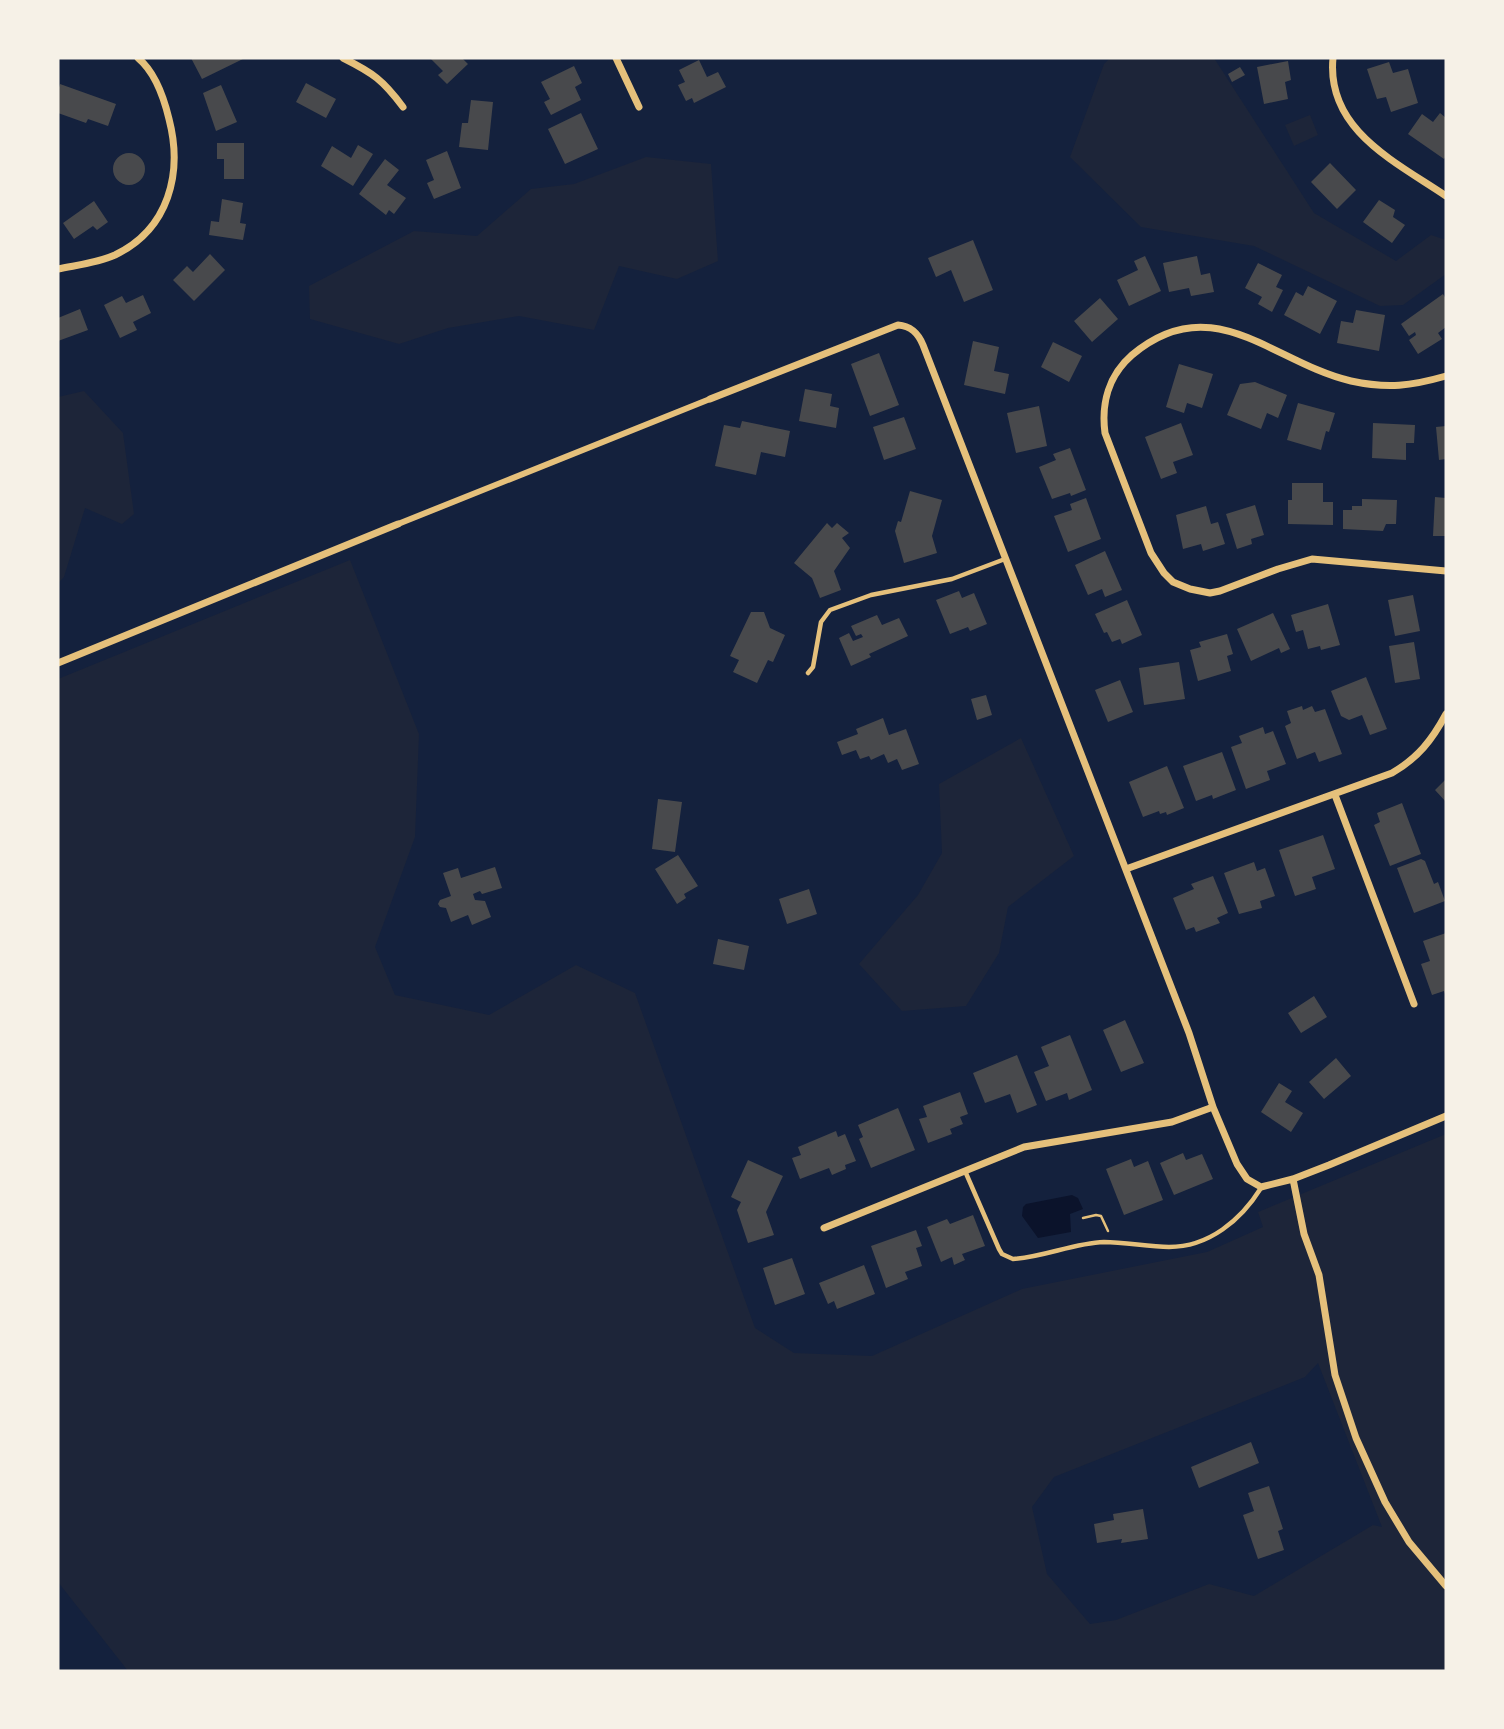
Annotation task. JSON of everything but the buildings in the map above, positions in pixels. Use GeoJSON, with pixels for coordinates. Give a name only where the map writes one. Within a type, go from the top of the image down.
{"type":"FeatureCollection","features":[{"type":"Feature","properties":{"kind":"street"},"geometry":{"type":"LineString","coordinates":[[58,269],[106,259],[129,247],[153,223],[171,192],[175,151],[171,125],[163,97],[153,76],[138,58]]}},
{"type":"Feature","properties":{"kind":"street"},"geometry":{"type":"LineString","coordinates":[[343,58],[373,72],[403,107]]}},
{"type":"Feature","properties":{"kind":"street"},"geometry":{"type":"LineString","coordinates":[[616,58],[639,107]]}},
{"type":"Feature","properties":{"kind":"street"},"geometry":{"type":"LineString","coordinates":[[1333,58],[1332,75],[1340,102],[1351,125],[1362,136],[1446,196]]}},
{"type":"Feature","properties":{"kind":"street"},"geometry":{"type":"LineString","coordinates":[[58,663],[710,399],[898,325],[907,326],[920,338],[1189,1033],[1213,1108],[1237,1164],[1247,1179],[1261,1187],[1293,1179],[1446,1116]]}},
{"type":"Feature","properties":{"kind":"street"},"geometry":{"type":"LineString","coordinates":[[1446,376],[1414,385],[1393,387],[1359,383],[1330,374],[1249,337],[1203,327],[1176,332],[1146,345],[1120,366],[1111,382],[1104,405],[1105,433],[1152,553],[1164,573],[1180,585],[1210,593],[1312,559],[1446,571]]}},
{"type":"Feature","properties":{"kind":"street"},"geometry":{"type":"LineString","coordinates":[[1126,869],[1376,780],[1404,766],[1432,740],[1446,714]]}},
{"type":"Feature","properties":{"kind":"street"},"geometry":{"type":"LineString","coordinates":[[1335,795],[1414,1004]]}},
{"type":"Feature","properties":{"kind":"street"},"geometry":{"type":"LineString","coordinates":[[824,1228],[1024,1147],[1171,1122],[1213,1108]]}},
{"type":"Feature","properties":{"kind":"street"},"geometry":{"type":"LineString","coordinates":[[1293,1179],[1304,1234],[1318,1275],[1335,1375],[1356,1438],[1385,1502],[1403,1532],[1446,1586]]}},
{"type":"Feature","properties":{"kind":"lane"},"geometry":{"type":"LineString","coordinates":[[808,673],[813,667],[821,622],[830,610],[871,595],[952,579],[1006,558]]}},
{"type":"Feature","properties":{"kind":"lane"},"geometry":{"type":"LineString","coordinates":[[965,1171],[999,1249],[1007,1257],[1023,1258],[1102,1242],[1169,1247],[1199,1242],[1234,1221],[1249,1208],[1261,1187]]}},
{"type":"Feature","properties":{"kind":"path"},"geometry":{"type":"LineString","coordinates":[[1083,1218],[1101,1216],[1114,1244]]}},
{"type":"Feature","properties":{"kind":"shaded area"},"geometry":{"type":"Polygon","coordinates":[[[1110,58],[1214,58],[1314,213],[1396,261],[1431,235],[1446,240],[1446,274],[1403,305],[1380,306],[1254,246],[1141,227],[1070,157],[1104,64],[1110,58]]]}},
{"type":"Feature","properties":{"kind":"shaded area"},"geometry":{"type":"Polygon","coordinates":[[[1310,115],[1318,135],[1294,146],[1285,125],[1310,115]]]}},
{"type":"Feature","properties":{"kind":"shaded area"},"geometry":{"type":"Polygon","coordinates":[[[646,157],[711,164],[718,261],[677,279],[619,266],[594,330],[519,316],[448,328],[399,344],[310,319],[309,286],[414,231],[477,236],[531,189],[574,184],[646,157]]]}},
{"type":"Feature","properties":{"kind":"shaded area"},"geometry":{"type":"Polygon","coordinates":[[[84,391],[123,433],[134,514],[122,524],[85,508],[64,577],[58,583],[58,397],[84,391]]]}},
{"type":"Feature","properties":{"kind":"shaded area"},"geometry":{"type":"Polygon","coordinates":[[[350,560],[419,734],[415,837],[375,947],[395,995],[489,1015],[576,965],[635,993],[755,1328],[794,1353],[872,1356],[1022,1289],[1207,1252],[1263,1227],[1258,1212],[1446,1134],[1446,1671],[128,1671],[58,1582],[58,679],[350,560]],[[1318,1363],[1305,1377],[1054,1477],[1032,1507],[1047,1574],[1090,1624],[1116,1620],[1209,1584],[1254,1596],[1373,1525],[1382,1527],[1318,1363]]]}},
{"type":"Feature","properties":{"kind":"shaded area"},"geometry":{"type":"Polygon","coordinates":[[[1021,738],[1074,856],[1008,907],[999,953],[966,1006],[902,1011],[859,964],[918,895],[942,853],[939,784],[1021,738]]]}},
{"type":"Feature","properties":{"kind":"shaded area"},"geometry":{"type":"Polygon","coordinates":[[[1072,1195],[1078,1198],[1083,1209],[1070,1214],[1071,1232],[1038,1238],[1022,1216],[1023,1207],[1026,1204],[1072,1195]]]}}]}
